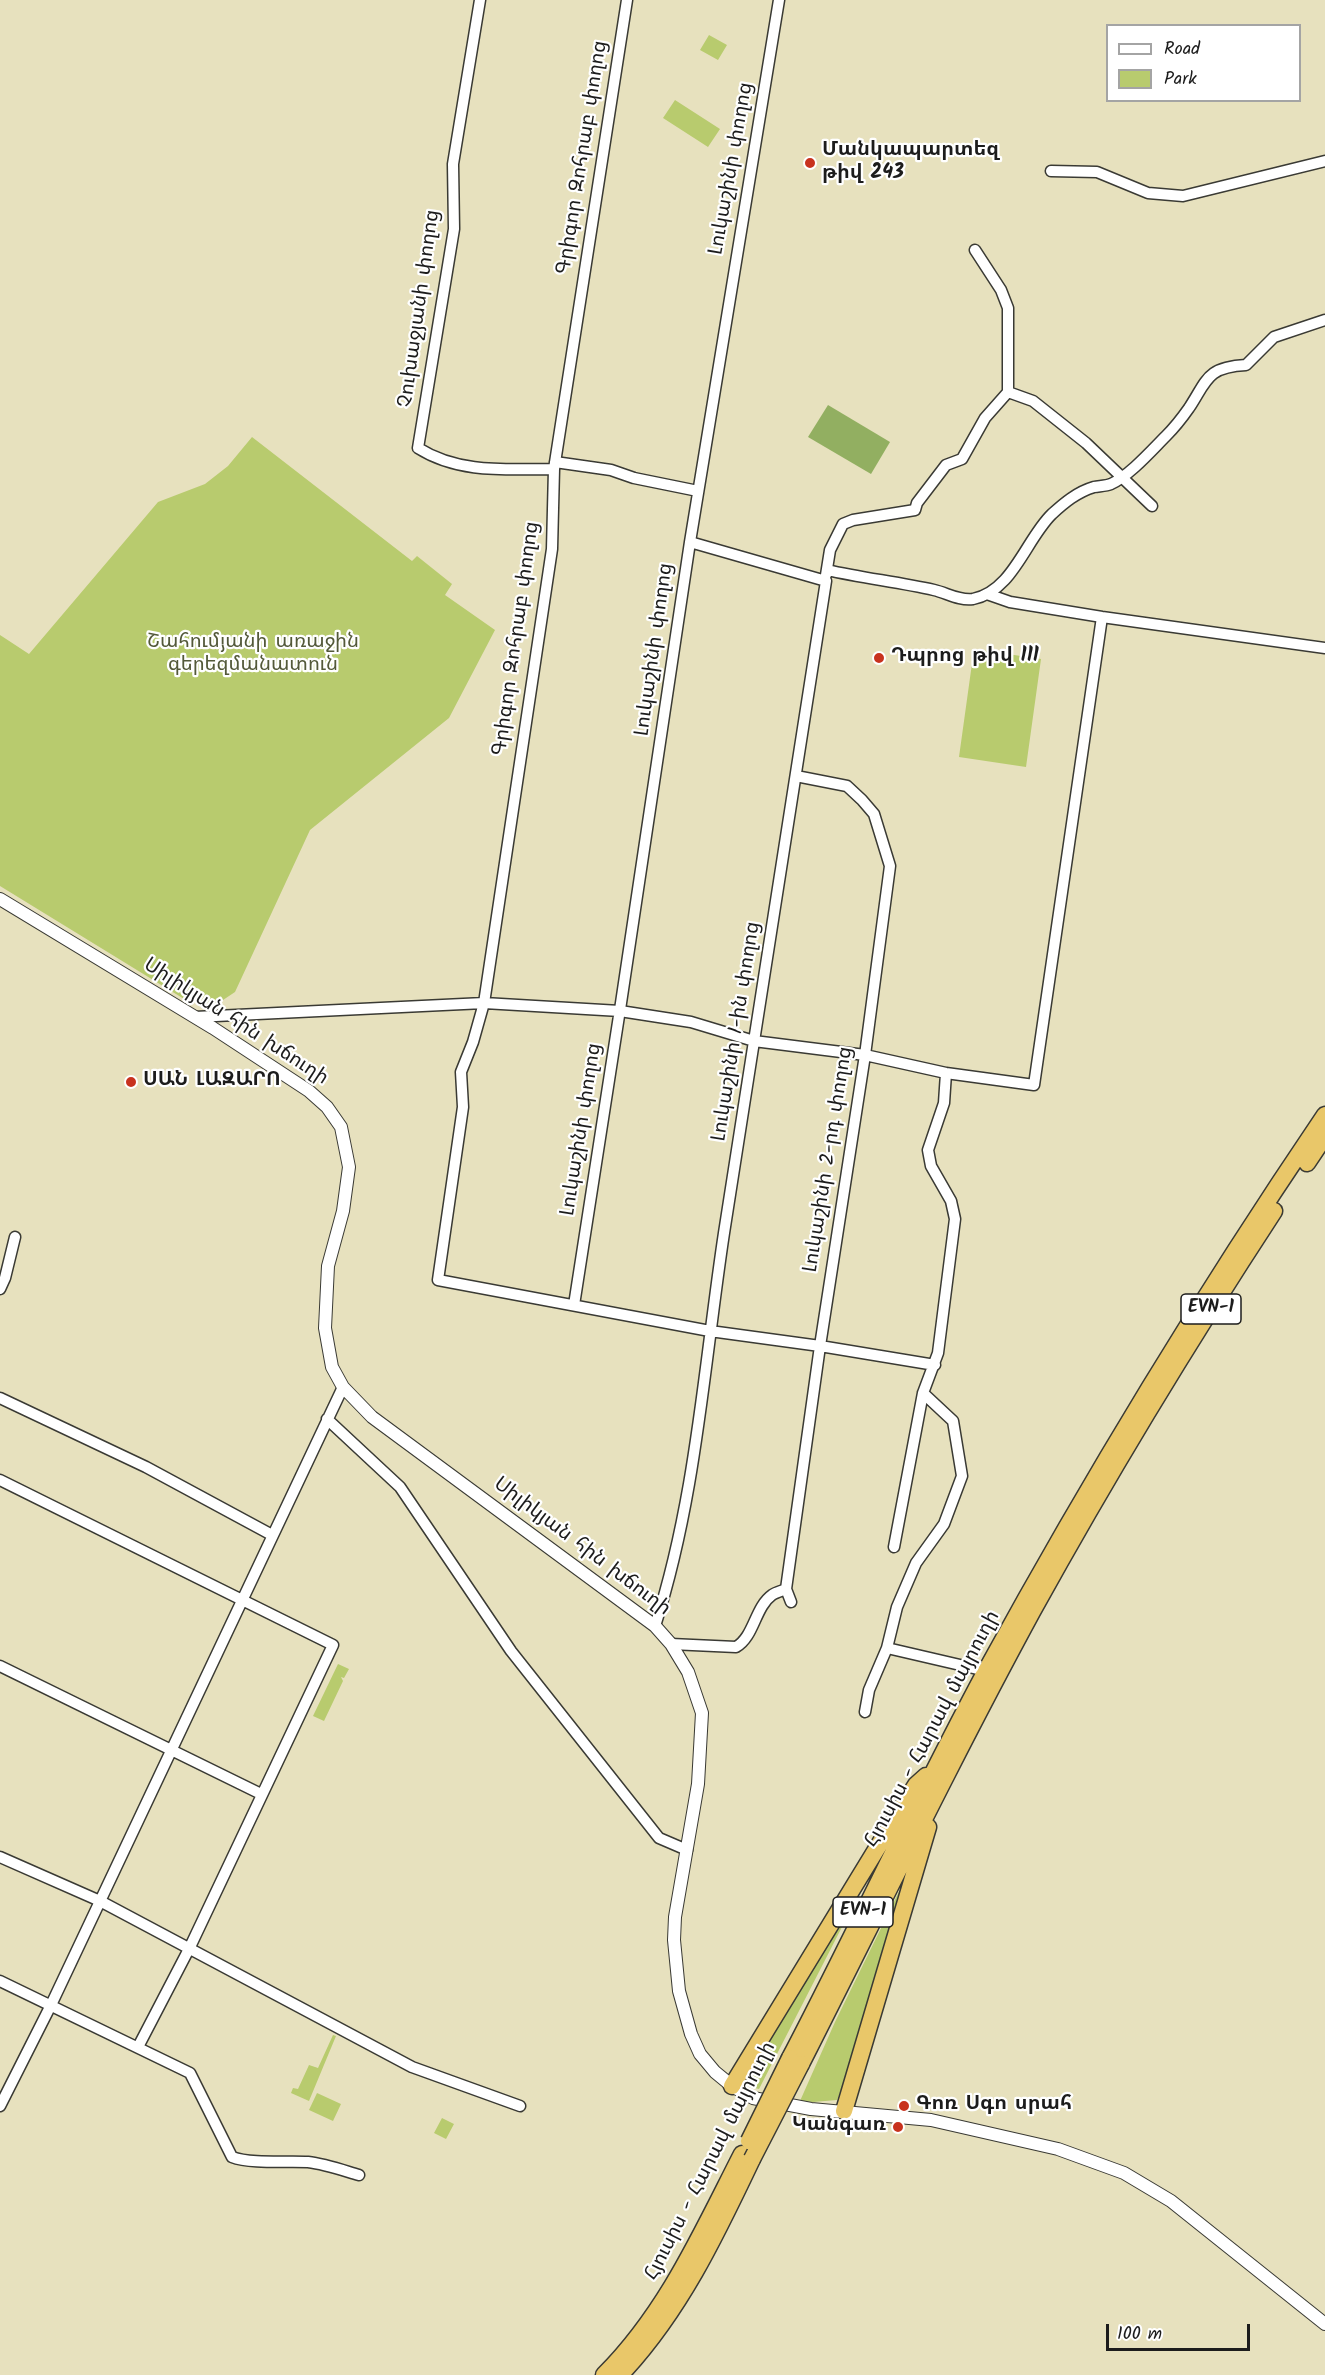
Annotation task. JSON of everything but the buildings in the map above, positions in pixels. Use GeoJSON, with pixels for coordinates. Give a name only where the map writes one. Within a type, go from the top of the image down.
{"type":"FeatureCollection","features":[{"type":"Feature","properties":{"kind":"highway","name":"Հյուսիս - Հարավ մայրուղի"},"geometry":{"type":"LineString","coordinates":[[620,2375],[672,2311],[698,2267],[738,2174],[986,1671],[1156,1374],[1325,1115]]}},
{"type":"Feature","properties":{"kind":"highway","name":"Հյուսիս - Հարավ մայրուղի"},"geometry":{"type":"LineString","coordinates":[[795,2061],[1028,1619],[1136,1431],[1260,1233],[1325,1136]]}},
{"type":"Feature","properties":{"kind":"highway"},"geometry":{"type":"LineString","coordinates":[[732,2086],[916,1785],[938,1766]]}},
{"type":"Feature","properties":{"kind":"highway"},"geometry":{"type":"LineString","coordinates":[[844,2111],[862,2044],[927,1833],[931,1806]]}},
{"type":"Feature","properties":{"kind":"highway","name":"Հյուսիս - Հարավ մայրուղի"},"geometry":{"type":"LineString","coordinates":[[604,2375],[642,2331],[671,2289],[738,2174]]}},
{"type":"Feature","properties":{"kind":"street","name":"Չուխաջյանի փողոց"},"geometry":{"type":"LineString","coordinates":[[480,0],[453,165],[454,229],[418,448],[435,459],[483,470],[555,466],[611,470],[634,478],[698,491]]}},
{"type":"Feature","properties":{"kind":"street","name":"Գրիգոր Զոհրաբ փողոց"},"geometry":{"type":"LineString","coordinates":[[573,1305],[438,1280],[463,1107],[461,1072],[473,1042],[484,1003],[552,549],[555,466],[627,0]]}},
{"type":"Feature","properties":{"kind":"street","name":"Լուկաշինի փողոց"},"geometry":{"type":"LineString","coordinates":[[573,1305],[620,1011],[698,491],[779,0]]}},
{"type":"Feature","properties":{"kind":"street"},"geometry":{"type":"LineString","coordinates":[[1051,171],[1097,172],[1148,193],[1184,196],[1325,161]]}},
{"type":"Feature","properties":{"kind":"street"},"geometry":{"type":"LineString","coordinates":[[975,250],[1002,290],[1008,308],[1008,392],[1033,401],[1086,443],[1152,506]]}},
{"type":"Feature","properties":{"kind":"street"},"geometry":{"type":"LineString","coordinates":[[827,570],[933,590],[962,599],[973,599],[987,594],[1015,567],[1041,526],[1061,506],[1076,495],[1094,487],[1109,485],[1123,477],[1173,429],[1190,407],[1200,386],[1211,376],[1229,366],[1246,365],[1251,357],[1274,337],[1325,320]]}},
{"type":"Feature","properties":{"kind":"street","name":"Լուկաշինի 1-ին փողոց"},"geometry":{"type":"LineString","coordinates":[[655,1626],[671,1575],[692,1478],[710,1331],[830,550],[843,524],[853,520],[915,510],[946,465],[962,459],[985,418],[1008,392]]}},
{"type":"Feature","properties":{"kind":"street"},"geometry":{"type":"LineString","coordinates":[[690,542],[826,581]]}},
{"type":"Feature","properties":{"kind":"street"},"geometry":{"type":"LineString","coordinates":[[987,594],[1010,602],[1102,617],[1325,648]]}},
{"type":"Feature","properties":{"kind":"street"},"geometry":{"type":"LineString","coordinates":[[195,1017],[484,1003],[620,1011],[691,1022],[754,1041],[865,1055],[946,1073],[1034,1085],[1102,617]]}},
{"type":"Feature","properties":{"kind":"street","name":"Լուկաշինի 2-րդ փողոց"},"geometry":{"type":"LineString","coordinates":[[791,1602],[786,1589],[820,1346],[865,1055],[890,866],[874,814],[862,800],[847,786],[796,776]]}},
{"type":"Feature","properties":{"kind":"street","name":"Սիլիկյան հին խճուղի"},"geometry":{"type":"LineString","coordinates":[[0,898],[195,1017],[309,1091],[327,1107],[341,1126],[349,1167],[343,1210],[328,1266],[325,1328],[332,1367],[343,1387],[372,1417],[655,1626],[671,1644],[688,1672],[702,1713],[698,1784],[675,1917],[674,1940],[679,1991],[691,2034],[700,2054],[715,2072],[732,2086],[753,2098],[793,2106],[931,2120],[1058,2149],[1124,2173],[1171,2201],[1325,2324]]}},
{"type":"Feature","properties":{"kind":"street"},"geometry":{"type":"LineString","coordinates":[[894,1547],[923,1393],[935,1365],[955,1219],[951,1201],[931,1166],[928,1149],[944,1103],[946,1073]]}},
{"type":"Feature","properties":{"kind":"street"},"geometry":{"type":"LineString","coordinates":[[0,1289],[15,1237]]}},
{"type":"Feature","properties":{"kind":"street"},"geometry":{"type":"LineString","coordinates":[[573,1305],[710,1331],[935,1365]]}},
{"type":"Feature","properties":{"kind":"street"},"geometry":{"type":"LineString","coordinates":[[0,2106],[51,2005],[343,1387]]}},
{"type":"Feature","properties":{"kind":"street"},"geometry":{"type":"LineString","coordinates":[[865,1712],[869,1690],[886,1648],[897,1607],[912,1572],[944,1524],[962,1476],[954,1421],[923,1393]]}},
{"type":"Feature","properties":{"kind":"street"},"geometry":{"type":"LineString","coordinates":[[0,1398],[146,1467],[273,1535]]}},
{"type":"Feature","properties":{"kind":"street"},"geometry":{"type":"LineString","coordinates":[[327,1419],[400,1487],[511,1651],[659,1838],[687,1850]]}},
{"type":"Feature","properties":{"kind":"street"},"geometry":{"type":"LineString","coordinates":[[0,1480],[240,1601],[333,1645],[189,1947],[138,2047]]}},
{"type":"Feature","properties":{"kind":"street"},"geometry":{"type":"LineString","coordinates":[[671,1644],[736,1647],[743,1643],[749,1629],[771,1595],[786,1589]]}},
{"type":"Feature","properties":{"kind":"street"},"geometry":{"type":"LineString","coordinates":[[886,1648],[986,1671]]}},
{"type":"Feature","properties":{"kind":"street"},"geometry":{"type":"LineString","coordinates":[[0,1666],[261,1794]]}},
{"type":"Feature","properties":{"kind":"street"},"geometry":{"type":"LineString","coordinates":[[0,1857],[100,1901],[412,2067],[520,2106]]}},
{"type":"Feature","properties":{"kind":"street"},"geometry":{"type":"LineString","coordinates":[[0,1981],[190,2073],[232,2157],[244,2162],[263,2160],[311,2163],[359,2175]]}},
{"type":"Feature","properties":{"kind":"green space"},"geometry":{"type":"Polygon","coordinates":[[[709,35],[727,45],[718,60],[700,50],[709,35]]]}},
{"type":"Feature","properties":{"kind":"green space"},"geometry":{"type":"Polygon","coordinates":[[[675,100],[720,129],[708,147],[663,118],[675,100]]]}},
{"type":"Feature","properties":{"kind":"green space"},"geometry":{"type":"Polygon","coordinates":[[[828,405],[890,442],[871,474],[808,437],[828,405]]]}},
{"type":"Feature","properties":{"kind":"green space","name":"Շահումյանի առաջին գերեզմանատուն"},"geometry":{"type":"Polygon","coordinates":[[[252,437],[412,561],[417,556],[452,584],[445,595],[495,630],[449,718],[310,830],[235,992],[217,1004],[189,1002],[0,886],[0,635],[29,654],[158,502],[205,484],[228,466],[252,437]]]}},
{"type":"Feature","properties":{"kind":"green space"},"geometry":{"type":"Polygon","coordinates":[[[974,649],[1041,659],[1026,767],[959,757],[974,649]]]}},
{"type":"Feature","properties":{"kind":"green space"},"geometry":{"type":"Polygon","coordinates":[[[338,1664],[349,1669],[344,1678],[341,1677],[343,1681],[324,1721],[313,1716],[338,1664]]]}},
{"type":"Feature","properties":{"kind":"green space"},"geometry":{"type":"Polygon","coordinates":[[[885,1843],[759,2089],[751,2087],[744,2076],[885,1843]]]}},
{"type":"Feature","properties":{"kind":"green space"},"geometry":{"type":"Polygon","coordinates":[[[909,1871],[845,2082],[837,2100],[800,2101],[835,2022],[909,1871]]]}},
{"type":"Feature","properties":{"kind":"green space"},"geometry":{"type":"Polygon","coordinates":[[[333,2035],[336,2036],[309,2101],[291,2093],[293,2088],[298,2089],[309,2065],[318,2068],[333,2035]]]}},
{"type":"Feature","properties":{"kind":"green space"},"geometry":{"type":"Polygon","coordinates":[[[317,2093],[341,2104],[333,2121],[309,2110],[317,2093]]]}},
{"type":"Feature","properties":{"kind":"green space"},"geometry":{"type":"Polygon","coordinates":[[[442,2118],[454,2124],[446,2139],[434,2133],[442,2118]]]}},
{"type":"Feature","properties":{"kind":"place","name":"Մանկապարտեզ թիվ 243"},"geometry":{"type":"Point","coordinates":[810,163]}},
{"type":"Feature","properties":{"kind":"place","name":"Դպրոց թիվ 111"},"geometry":{"type":"Point","coordinates":[879,658]}},
{"type":"Feature","properties":{"kind":"place","name":"ՍԱՆ ԼԱԶԱՐՈ"},"geometry":{"type":"Point","coordinates":[131,1082]}},
{"type":"Feature","properties":{"kind":"place","name":"Գոռ Սգո սրահ"},"geometry":{"type":"Point","coordinates":[904,2106]}},
{"type":"Feature","properties":{"kind":"place","name":"Կանգառ"},"geometry":{"type":"Point","coordinates":[898,2127]}}]}
